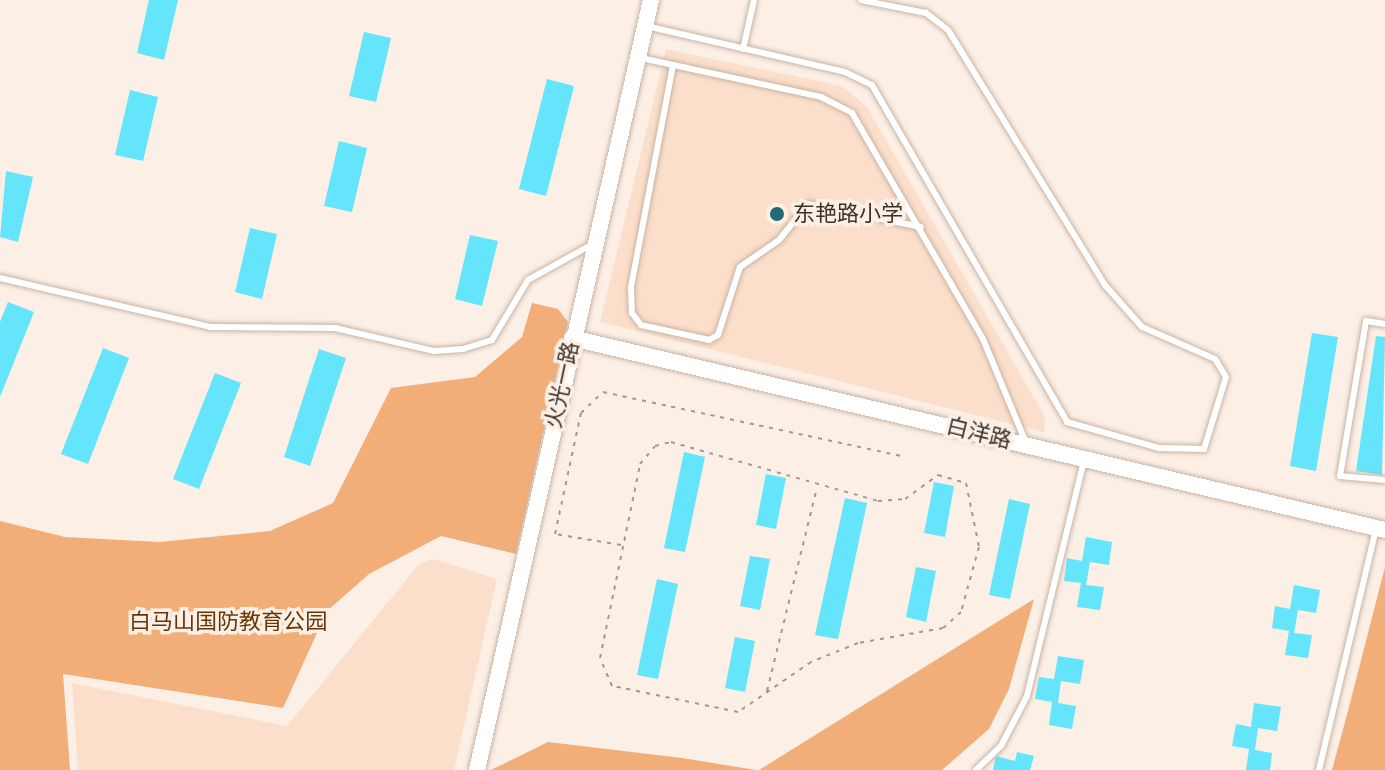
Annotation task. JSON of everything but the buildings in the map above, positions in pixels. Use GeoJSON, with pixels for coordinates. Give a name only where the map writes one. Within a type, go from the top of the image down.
{"type":"FeatureCollection","features":[{"type":"Feature","properties":{"kind":"street","name":"火光一路"},"geometry":{"type":"LineString","coordinates":[[477,770],[572,338],[651,0]]}},
{"type":"Feature","properties":{"kind":"street","name":"白洋路"},"geometry":{"type":"LineString","coordinates":[[572,338],[1380,529]]}},
{"type":"Feature","properties":{"kind":"lane"},"geometry":{"type":"LineString","coordinates":[[743,49],[754,0]]}},
{"type":"Feature","properties":{"kind":"lane"},"geometry":{"type":"LineString","coordinates":[[645,25],[845,72],[872,85],[1067,422],[1159,448],[1204,449],[1224,392],[1226,377],[1215,359],[1142,327],[1105,285],[948,30],[926,13],[861,0]]}},
{"type":"Feature","properties":{"kind":"lane"},"geometry":{"type":"LineString","coordinates":[[638,57],[821,97],[852,113],[921,227],[983,339],[1027,445]]}},
{"type":"Feature","properties":{"kind":"lane"},"geometry":{"type":"LineString","coordinates":[[673,65],[631,288],[632,313],[641,325],[709,340],[718,335],[740,267],[779,240],[808,204],[921,227]]}},
{"type":"Feature","properties":{"kind":"lane"},"geometry":{"type":"LineString","coordinates":[[0,278],[211,327],[335,328],[434,351],[463,349],[492,340],[528,280],[594,243]]}},
{"type":"Feature","properties":{"kind":"lane"},"geometry":{"type":"LineString","coordinates":[[1385,324],[1366,321],[1340,476],[1385,480]]}},
{"type":"Feature","properties":{"kind":"lane"},"geometry":{"type":"LineString","coordinates":[[976,770],[1001,746],[1027,696],[1084,460]]}},
{"type":"Feature","properties":{"kind":"lane"},"geometry":{"type":"LineString","coordinates":[[1319,770],[1380,529]]}},
{"type":"Feature","properties":{"kind":"path"},"geometry":{"type":"LineString","coordinates":[[622,545],[555,534],[581,413],[603,392],[901,456]]}},
{"type":"Feature","properties":{"kind":"path"},"geometry":{"type":"LineString","coordinates":[[690,445],[817,486],[892,502],[925,478],[966,483],[979,547],[970,592],[943,628],[858,643],[795,671],[767,695],[738,712],[612,686],[602,677],[622,545],[640,464],[655,446],[690,445]]}},
{"type":"Feature","properties":{"kind":"path"},"geometry":{"type":"LineString","coordinates":[[767,695],[817,486]]}},
{"type":"Feature","properties":{"kind":"shaded area","name":"东艳路小学"},"geometry":{"type":"Polygon","coordinates":[[[666,49],[842,86],[867,107],[1045,417],[1044,432],[600,322],[666,49]]]}},
{"type":"Feature","properties":{"kind":"shaded area"},"geometry":{"type":"Polygon","coordinates":[[[433,559],[497,579],[454,770],[78,770],[72,683],[287,726],[419,564],[433,559]]]}},
{"type":"Feature","properties":{"kind":"green space","name":"白马山国防教育公园"},"geometry":{"type":"Polygon","coordinates":[[[532,303],[558,309],[568,322],[516,554],[441,536],[369,574],[327,611],[283,708],[63,674],[70,770],[0,770],[0,521],[65,537],[159,542],[270,531],[333,503],[391,388],[475,377],[522,337],[532,303]]]}},
{"type":"Feature","properties":{"kind":"green space"},"geometry":{"type":"Polygon","coordinates":[[[1385,567],[1385,770],[1332,770],[1349,707],[1385,567]]]}},
{"type":"Feature","properties":{"kind":"green space"},"geometry":{"type":"Polygon","coordinates":[[[1034,599],[1009,689],[989,729],[942,770],[759,770],[1034,599]]]}},
{"type":"Feature","properties":{"kind":"green space"},"geometry":{"type":"Polygon","coordinates":[[[548,742],[682,758],[756,770],[491,770],[548,742]]]}},
{"type":"Feature","properties":{"kind":"place","name":"东艳路小学"},"geometry":{"type":"Point","coordinates":[777,214]}}]}
